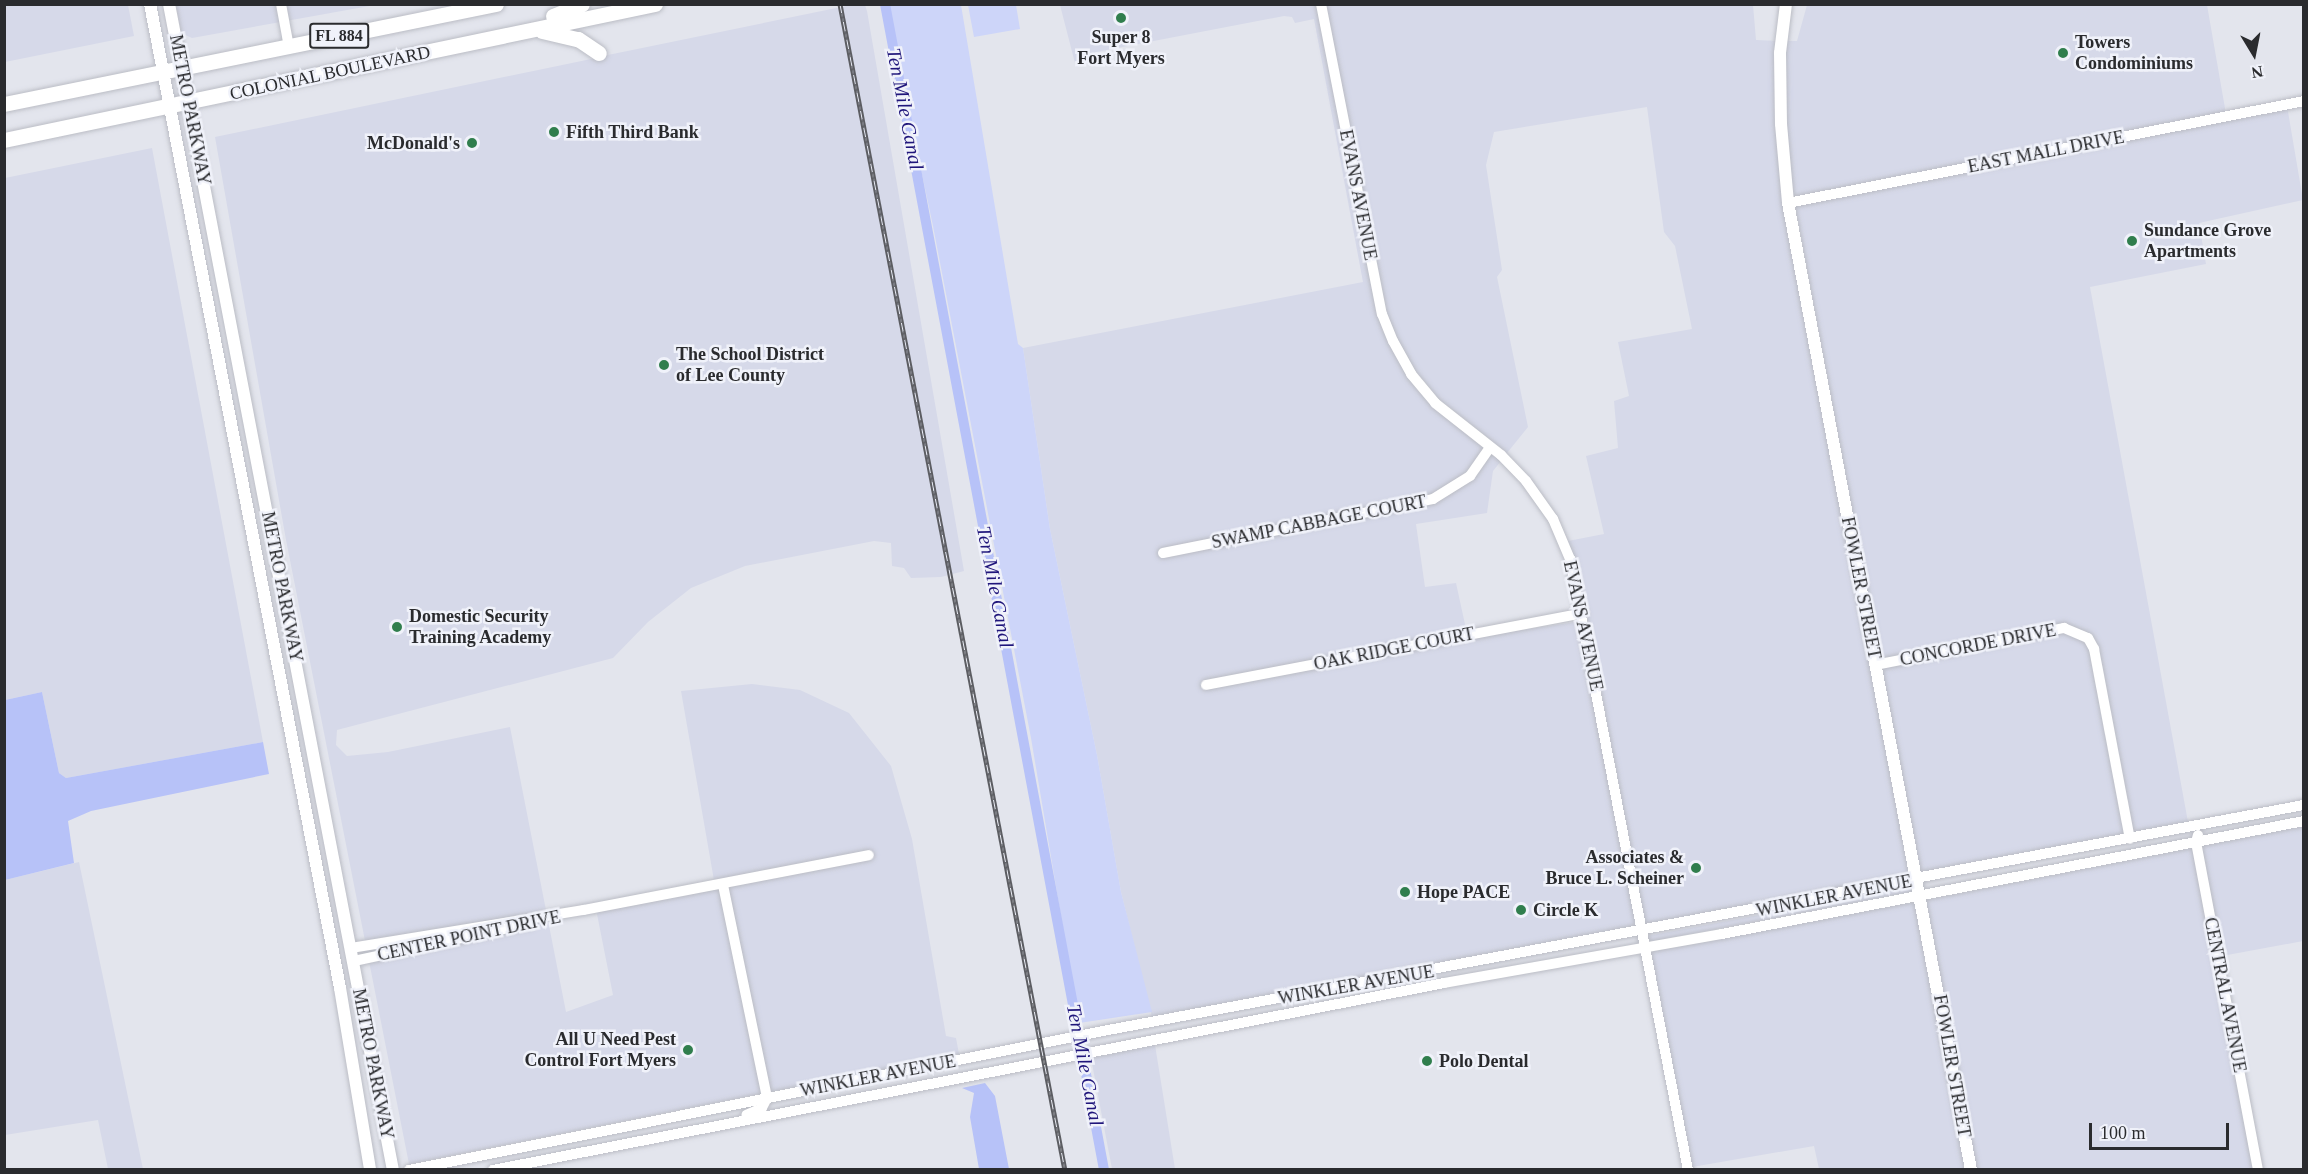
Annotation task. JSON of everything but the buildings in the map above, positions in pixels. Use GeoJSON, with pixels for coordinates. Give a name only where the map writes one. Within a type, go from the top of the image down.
{"type":"FeatureCollection","features":[{"type":"Feature","properties":{"kind":"highway","name":"COLONIAL BOULEVARD"},"geometry":{"type":"LineString","coordinates":[[4,104],[496,4]]}},
{"type":"Feature","properties":{"kind":"highway"},"geometry":{"type":"LineString","coordinates":[[415,55],[440,42],[570,12],[582,4]]}},
{"type":"Feature","properties":{"kind":"highway","name":"COLONIAL BOULEVARD"},"geometry":{"type":"LineString","coordinates":[[4,140],[537,30],[598,11],[655,4]]}},
{"type":"Feature","properties":{"kind":"highway"},"geometry":{"type":"LineString","coordinates":[[537,30],[578,39],[599,53]]}},
{"type":"Feature","properties":{"kind":"main road","name":"METRO PARKWAY"},"geometry":{"type":"LineString","coordinates":[[150,4],[332,947],[370,1170]]}},
{"type":"Feature","properties":{"kind":"main road","name":"METRO PARKWAY"},"geometry":{"type":"LineString","coordinates":[[169,4],[393,1170]]}},
{"type":"Feature","properties":{"kind":"main road","name":"FOWLER STREET"},"geometry":{"type":"LineString","coordinates":[[1786,4],[1780,53],[1780,113],[1788,202],[1971,1170]]}},
{"type":"Feature","properties":{"kind":"street"},"geometry":{"type":"LineString","coordinates":[[281,4],[289,47]]}},
{"type":"Feature","properties":{"kind":"street","name":"EVANS AVENUE"},"geometry":{"type":"LineString","coordinates":[[1321,4],[1387,328],[1418,384],[1435,403],[1490,447],[1526,481],[1552,519],[1569,559],[1582,613],[1688,1170]]}},
{"type":"Feature","properties":{"kind":"street","name":"EAST MALL DRIVE"},"geometry":{"type":"LineString","coordinates":[[1788,202],[2304,101]]}},
{"type":"Feature","properties":{"kind":"street","name":"SWAMP CABBAGE COURT"},"geometry":{"type":"LineString","coordinates":[[1163,553],[1433,499],[1470,476],[1490,447]]}},
{"type":"Feature","properties":{"kind":"street","name":"OAK RIDGE COURT"},"geometry":{"type":"LineString","coordinates":[[1206,685],[1582,613]]}},
{"type":"Feature","properties":{"kind":"street","name":"CONCORDE DRIVE"},"geometry":{"type":"LineString","coordinates":[[1875,665],[2064,628],[2088,638],[2094,649],[2130,839]]}},
{"type":"Feature","properties":{"kind":"street","name":"WINKLER AVENUE"},"geometry":{"type":"LineString","coordinates":[[409,1170],[1103,1031],[1641,932],[2304,805]]}},
{"type":"Feature","properties":{"kind":"street","name":"WINKLER AVENUE"},"geometry":{"type":"LineString","coordinates":[[493,1170],[1106,1049],[1920,896],[2304,821]]}},
{"type":"Feature","properties":{"kind":"street"},"geometry":{"type":"LineString","coordinates":[[2196,842],[2208,824]]}},
{"type":"Feature","properties":{"kind":"street","name":"CENTRAL AVENUE"},"geometry":{"type":"LineString","coordinates":[[2196,842],[2258,1170]]}},
{"type":"Feature","properties":{"kind":"street","name":"CENTER POINT DRIVE"},"geometry":{"type":"LineString","coordinates":[[353,954],[446,944],[584,910],[869,855]]}},
{"type":"Feature","properties":{"kind":"street"},"geometry":{"type":"LineString","coordinates":[[694,1130],[753,1113],[767,1098],[723,885]]}},
{"type":"Feature","properties":{"kind":"street"},"geometry":{"type":"LineString","coordinates":[[876,1094],[884,1082],[915,1068]]}},
{"type":"Feature","properties":{"kind":"shaded area"},"geometry":{"type":"Polygon","coordinates":[[[5,4],[128,5],[134,36],[5,62],[5,4]]]}},
{"type":"Feature","properties":{"kind":"shaded area"},"geometry":{"type":"Polygon","coordinates":[[[176,5],[375,5],[192,38],[181,33],[176,5]]]}},
{"type":"Feature","properties":{"kind":"shaded area"},"geometry":{"type":"Polygon","coordinates":[[[851,5],[865,5],[867,11],[964,571],[941,577],[911,578],[904,568],[892,566],[891,543],[874,541],[745,566],[691,588],[648,622],[613,658],[337,730],[336,745],[347,756],[388,752],[510,727],[566,1012],[613,995],[596,909],[715,886],[681,691],[752,684],[800,690],[849,713],[891,766],[912,839],[946,1036],[956,1038],[959,1054],[409,1164],[286,540],[215,137],[596,58],[600,61],[603,56],[851,5]]]}},
{"type":"Feature","properties":{"kind":"shaded area"},"geometry":{"type":"Polygon","coordinates":[[[886,5],[961,5],[1018,344],[1023,348],[1050,529],[1097,755],[1121,892],[1152,1012],[1079,1023],[1031,738],[933,226],[886,5]]]}},
{"type":"Feature","properties":{"kind":"shaded area"},"geometry":{"type":"Polygon","coordinates":[[[968,5],[1016,5],[1020,29],[974,37],[968,5]]]}},
{"type":"Feature","properties":{"kind":"shaded area"},"geometry":{"type":"Polygon","coordinates":[[[1060,5],[1316,5],[1382,330],[1415,388],[1433,407],[1501,461],[1493,471],[1487,513],[1416,524],[1425,587],[1456,583],[1468,638],[1576,622],[1576,610],[1636,927],[1152,1017],[1121,892],[1097,755],[1050,529],[1023,348],[1363,282],[1314,19],[1295,23],[1292,17],[1284,16],[1086,54],[1084,65],[1076,67],[1060,5]]]}},
{"type":"Feature","properties":{"kind":"shaded area"},"geometry":{"type":"Polygon","coordinates":[[[1326,5],[1753,5],[1756,40],[1777,41],[1776,124],[1783,203],[1911,876],[1645,925],[1582,587],[1568,541],[1604,534],[1586,456],[1618,448],[1614,401],[1629,396],[1618,342],[1692,329],[1675,246],[1664,232],[1647,107],[1494,132],[1486,165],[1502,270],[1497,277],[1528,427],[1507,453],[1439,399],[1415,370],[1397,339],[1387,312],[1326,5]]]}},
{"type":"Feature","properties":{"kind":"shaded area"},"geometry":{"type":"Polygon","coordinates":[[[1807,5],[2207,5],[2226,114],[2286,100],[2303,200],[2199,223],[2206,264],[2090,287],[2188,822],[1920,874],[1788,166],[1786,41],[1797,41],[1807,5]]]}},
{"type":"Feature","properties":{"kind":"shaded area"},"geometry":{"type":"Polygon","coordinates":[[[152,148],[263,742],[66,778],[59,773],[42,692],[5,700],[5,178],[152,148]]]}},
{"type":"Feature","properties":{"kind":"shaded area"},"geometry":{"type":"Polygon","coordinates":[[[42,692],[59,773],[66,778],[263,742],[269,774],[91,811],[68,821],[74,863],[5,880],[5,700],[42,692]]]}},
{"type":"Feature","properties":{"kind":"shaded area"},"geometry":{"type":"Polygon","coordinates":[[[2303,826],[2303,941],[2222,956],[2202,846],[2303,826]]]}},
{"type":"Feature","properties":{"kind":"shaded area"},"geometry":{"type":"Polygon","coordinates":[[[2192,848],[2253,1169],[1976,1169],[1926,900],[2192,848]]]}},
{"type":"Feature","properties":{"kind":"shaded area"},"geometry":{"type":"Polygon","coordinates":[[[79,862],[143,1169],[108,1169],[98,1120],[5,1135],[5,880],[79,862]]]}},
{"type":"Feature","properties":{"kind":"shaded area"},"geometry":{"type":"Polygon","coordinates":[[[1913,886],[1914,891],[1648,942],[1647,936],[1913,886]]]}},
{"type":"Feature","properties":{"kind":"shaded area"},"geometry":{"type":"Polygon","coordinates":[[[1916,902],[1966,1169],[1819,1169],[1814,1146],[1692,1167],[1649,952],[1916,902]]]}},
{"type":"Feature","properties":{"kind":"shaded area"},"geometry":{"type":"Polygon","coordinates":[[[1155,1045],[1175,1169],[1112,1169],[1091,1058],[1155,1045]]]}},
{"type":"Feature","properties":{"kind":"shaded area"},"geometry":{"type":"Polygon","coordinates":[[[985,1083],[995,1096],[1009,1169],[979,1169],[970,1117],[974,1093],[962,1088],[985,1083]]]}},
{"type":"Feature","properties":{"kind":"waterway","name":"Ten Mile Canal"},"geometry":{"type":"LineString","coordinates":[[885,4],[1104,1170]]}},
{"type":"Feature","properties":{"kind":"railway"},"geometry":{"type":"LineString","coordinates":[[840,4],[1065,1170]]}},
{"type":"Feature","properties":{"kind":"place","name":"Super 8 Fort Myers"},"geometry":{"type":"Point","coordinates":[1121,18]}},
{"type":"Feature","properties":{"kind":"place","name":"Towers Condominiums"},"geometry":{"type":"Point","coordinates":[2063,53]}},
{"type":"Feature","properties":{"kind":"place","name":"Fifth Third Bank"},"geometry":{"type":"Point","coordinates":[554,132]}},
{"type":"Feature","properties":{"kind":"place","name":"McDonald's"},"geometry":{"type":"Point","coordinates":[472,143]}},
{"type":"Feature","properties":{"kind":"place","name":"Sundance Grove Apartments"},"geometry":{"type":"Point","coordinates":[2132,241]}},
{"type":"Feature","properties":{"kind":"place","name":"The School District of Lee County"},"geometry":{"type":"Point","coordinates":[664,365]}},
{"type":"Feature","properties":{"kind":"place","name":"Domestic Security Training Academy"},"geometry":{"type":"Point","coordinates":[397,627]}},
{"type":"Feature","properties":{"kind":"place","name":"Associates & Bruce L. Scheiner"},"geometry":{"type":"Point","coordinates":[1696,868]}},
{"type":"Feature","properties":{"kind":"place","name":"Hope PACE"},"geometry":{"type":"Point","coordinates":[1405,892]}},
{"type":"Feature","properties":{"kind":"place","name":"Circle K"},"geometry":{"type":"Point","coordinates":[1521,910]}},
{"type":"Feature","properties":{"kind":"place","name":"All U Need Pest Control Fort Myers"},"geometry":{"type":"Point","coordinates":[688,1050]}},
{"type":"Feature","properties":{"kind":"place","name":"Polo Dental"},"geometry":{"type":"Point","coordinates":[1427,1061]}}]}
